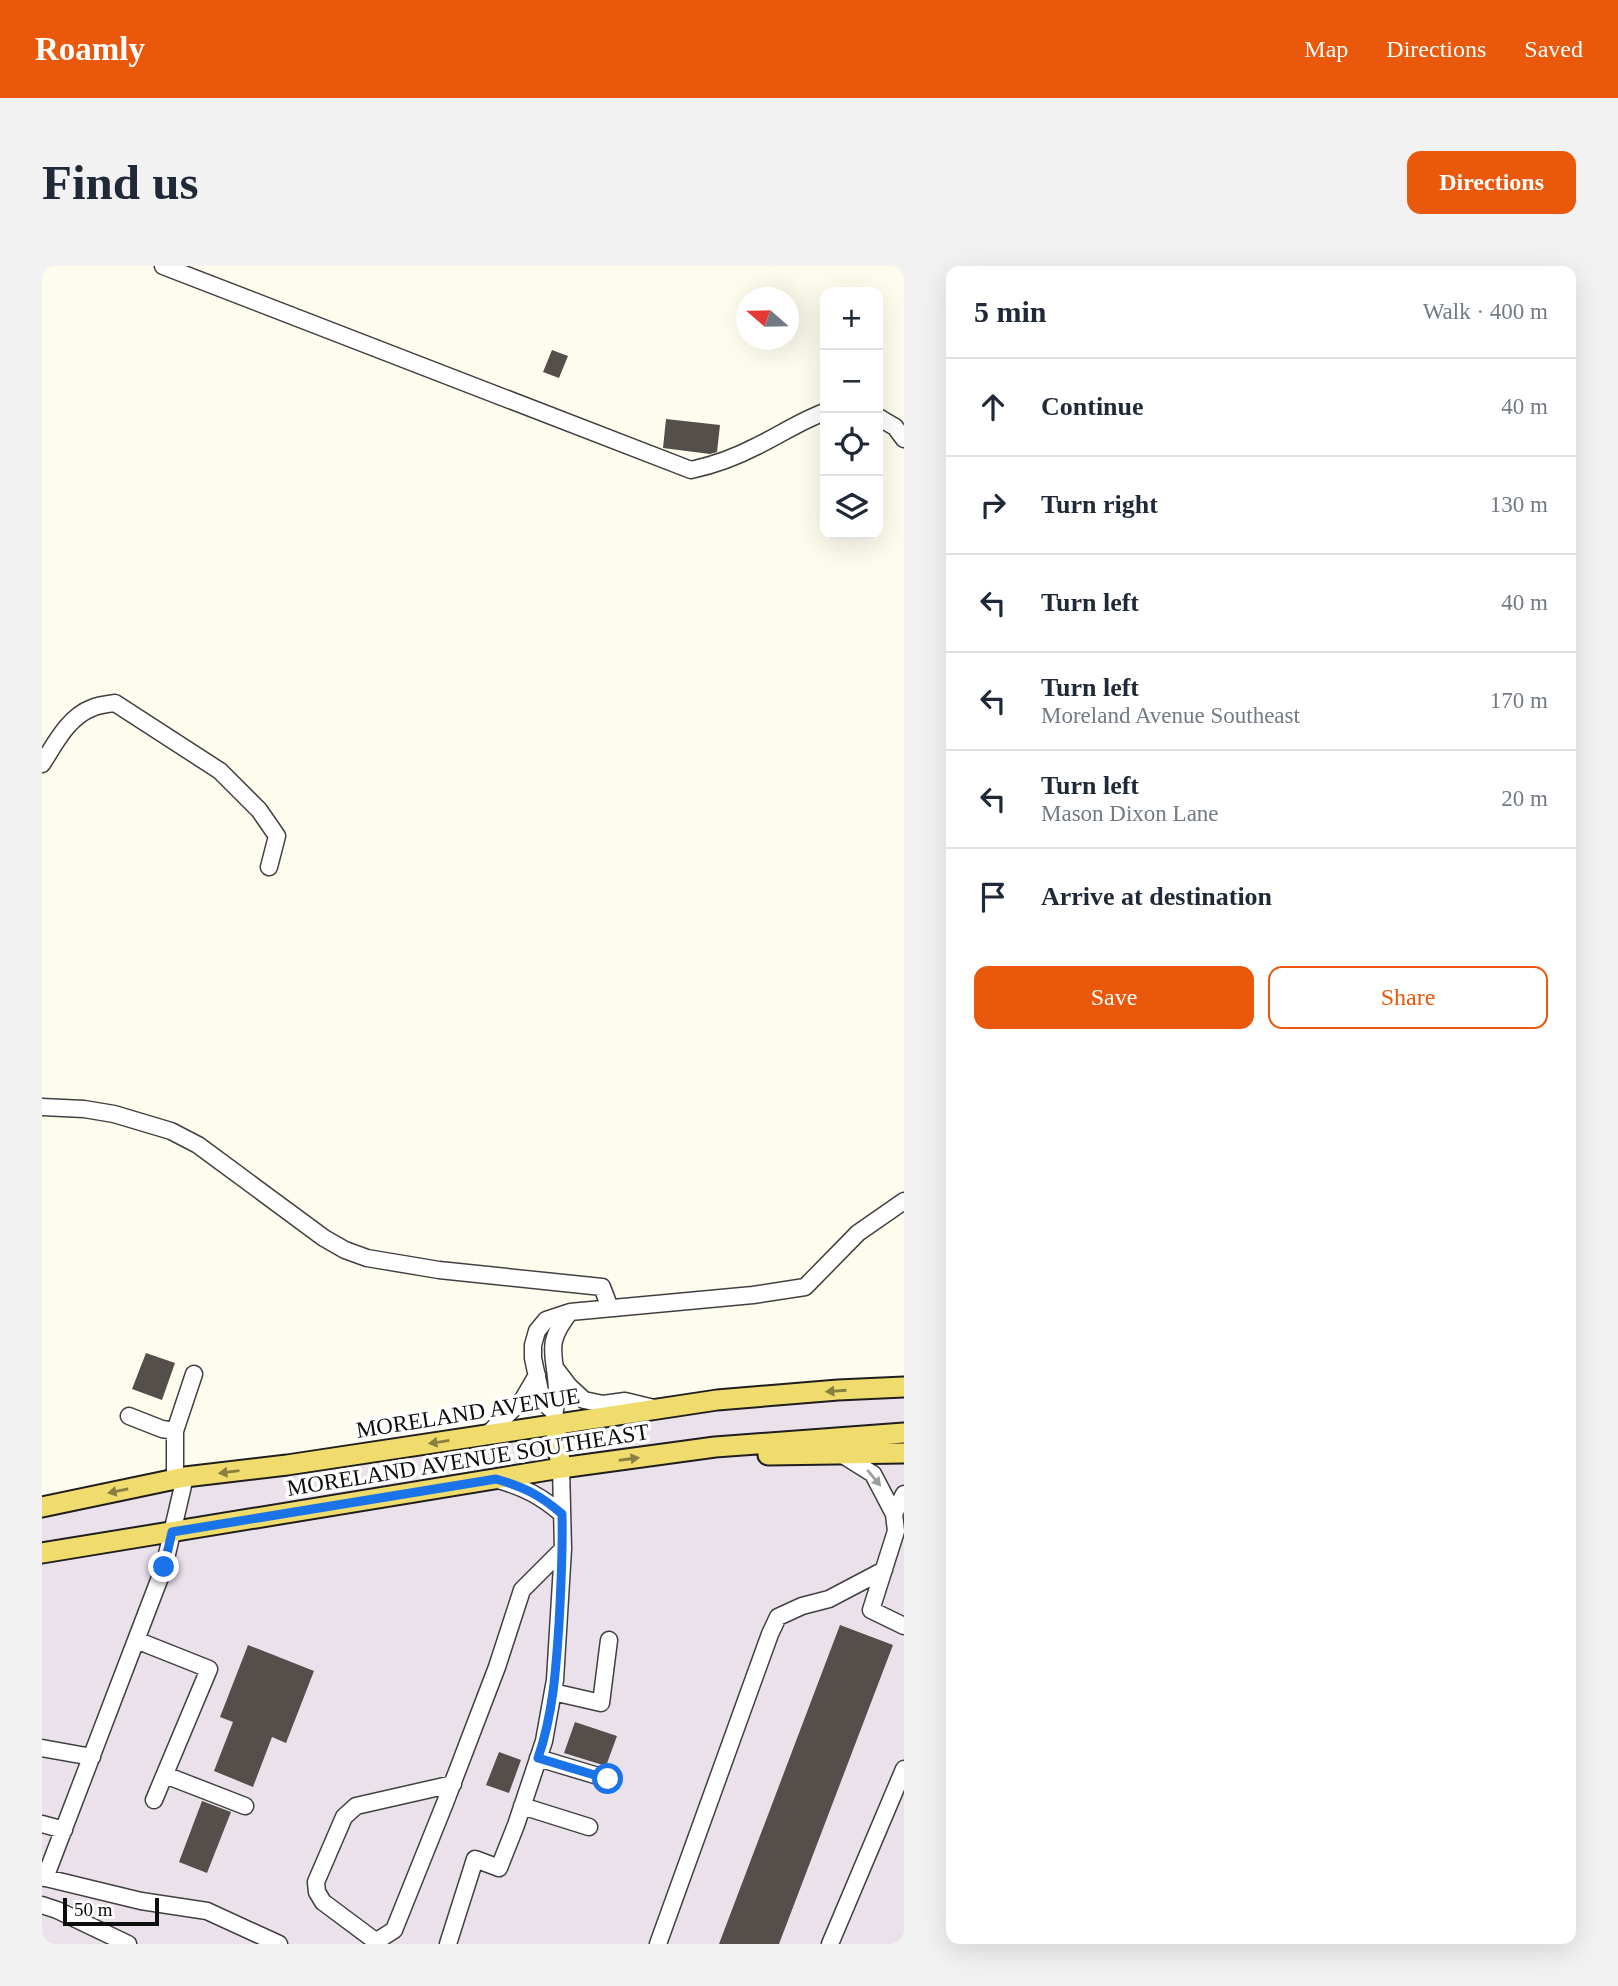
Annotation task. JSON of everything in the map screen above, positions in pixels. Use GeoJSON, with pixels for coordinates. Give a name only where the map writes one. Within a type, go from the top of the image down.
{"type":"FeatureCollection","features":[{"type":"Feature","properties":{"kind":"main road","name":"MORELAND AVENUE"},"geometry":{"type":"LineString","coordinates":[[42,1507],[180,1478],[287,1465],[488,1434],[554,1418],[656,1409],[718,1400],[904,1387]]}},
{"type":"Feature","properties":{"kind":"main road"},"geometry":{"type":"LineString","coordinates":[[554,1418],[562,1468]]}},
{"type":"Feature","properties":{"kind":"main road","name":"MORELAND AVENUE SOUTHEAST"},"geometry":{"type":"LineString","coordinates":[[42,1553],[562,1468],[715,1447],[904,1433]]}},
{"type":"Feature","properties":{"kind":"main road"},"geometry":{"type":"LineString","coordinates":[[715,1447],[751,1455],[904,1453]]}},
{"type":"Feature","properties":{"kind":"street"},"geometry":{"type":"LineString","coordinates":[[163,266],[691,470],[712,466],[822,413]]}},
{"type":"Feature","properties":{"kind":"street"},"geometry":{"type":"LineString","coordinates":[[883,420],[895,427],[904,439]]}},
{"type":"Feature","properties":{"kind":"street"},"geometry":{"type":"LineString","coordinates":[[42,764],[61,734],[75,719],[92,708],[114,703],[220,771],[259,810],[277,836],[270,867]]}},
{"type":"Feature","properties":{"kind":"street"},"geometry":{"type":"LineString","coordinates":[[42,1107],[114,1114],[171,1131],[198,1145],[324,1238],[367,1258],[439,1270],[602,1287],[610,1308]]}},
{"type":"Feature","properties":{"kind":"street"},"geometry":{"type":"LineString","coordinates":[[554,1418],[542,1401],[533,1358],[537,1331],[546,1320],[570,1312],[753,1295],[804,1287],[858,1233],[904,1201]]}},
{"type":"Feature","properties":{"kind":"street"},"geometry":{"type":"LineString","coordinates":[[554,1418],[557,1398],[552,1346],[558,1327],[570,1312]]}},
{"type":"Feature","properties":{"kind":"street"},"geometry":{"type":"LineString","coordinates":[[554,1363],[569,1386],[584,1400],[603,1404],[625,1401],[656,1409]]}},
{"type":"Feature","properties":{"kind":"street"},"geometry":{"type":"LineString","coordinates":[[194,1374],[175,1432],[180,1478],[164,1567],[44,1878],[141,1901],[207,1911],[279,1944]]}},
{"type":"Feature","properties":{"kind":"street"},"geometry":{"type":"LineString","coordinates":[[488,1434],[523,1399],[537,1375]]}},
{"type":"Feature","properties":{"kind":"street"},"geometry":{"type":"LineString","coordinates":[[129,1416],[175,1432]]}},
{"type":"Feature","properties":{"kind":"street"},"geometry":{"type":"LineString","coordinates":[[841,1454],[873,1474],[894,1514],[895,1531],[871,1609],[904,1626]]}},
{"type":"Feature","properties":{"kind":"street"},"geometry":{"type":"LineString","coordinates":[[448,1944],[475,1859],[499,1868],[544,1741],[555,1679],[563,1549],[562,1468]]}},
{"type":"Feature","properties":{"kind":"street"},"geometry":{"type":"LineString","coordinates":[[496,1479],[529,1490],[544,1498],[562,1514]]}},
{"type":"Feature","properties":{"kind":"street"},"geometry":{"type":"LineString","coordinates":[[894,1514],[904,1494]]}},
{"type":"Feature","properties":{"kind":"street"},"geometry":{"type":"LineString","coordinates":[[453,1784],[356,1806],[349,1811],[316,1882],[317,1892],[323,1902],[374,1940],[394,1930],[453,1784],[497,1667],[522,1590],[563,1549]]}},
{"type":"Feature","properties":{"kind":"street"},"geometry":{"type":"LineString","coordinates":[[658,1944],[778,1617],[802,1606],[829,1599],[884,1570]]}},
{"type":"Feature","properties":{"kind":"street"},"geometry":{"type":"LineString","coordinates":[[136,1640],[209,1668],[154,1800]]}},
{"type":"Feature","properties":{"kind":"street"},"geometry":{"type":"LineString","coordinates":[[553,1692],[601,1703],[609,1640]]}},
{"type":"Feature","properties":{"kind":"street"},"geometry":{"type":"LineString","coordinates":[[42,1748],[92,1757]]}},
{"type":"Feature","properties":{"kind":"street"},"geometry":{"type":"LineString","coordinates":[[538,1758],[608,1779]]}},
{"type":"Feature","properties":{"kind":"street"},"geometry":{"type":"LineString","coordinates":[[830,1944],[904,1769]]}},
{"type":"Feature","properties":{"kind":"street"},"geometry":{"type":"LineString","coordinates":[[165,1775],[245,1806]]}},
{"type":"Feature","properties":{"kind":"street"},"geometry":{"type":"LineString","coordinates":[[523,1806],[589,1827]]}},
{"type":"Feature","properties":{"kind":"street"},"geometry":{"type":"LineString","coordinates":[[42,1824],[64,1830]]}},
{"type":"Feature","properties":{"kind":"street"},"geometry":{"type":"LineString","coordinates":[[42,1905],[128,1944]]}},
{"type":"Feature","properties":{"kind":"shaded area"},"geometry":{"type":"Polygon","coordinates":[[[904,1397],[904,1944],[42,1944],[42,1503],[539,1421],[817,1398],[904,1397]]]}},
{"type":"Feature","properties":{"kind":"building"},"geometry":{"type":"Polygon","coordinates":[[[552,350],[568,356],[559,378],[543,372],[552,350]]]}},
{"type":"Feature","properties":{"kind":"building"},"geometry":{"type":"Polygon","coordinates":[[[666,419],[720,425],[717,452],[710,454],[663,448],[666,419]]]}},
{"type":"Feature","properties":{"kind":"building"},"geometry":{"type":"Polygon","coordinates":[[[146,1353],[175,1363],[162,1400],[132,1389],[146,1353]]]}},
{"type":"Feature","properties":{"kind":"building"},"geometry":{"type":"Polygon","coordinates":[[[840,1625],[893,1645],[779,1944],[719,1944],[840,1625]]]}},
{"type":"Feature","properties":{"kind":"building"},"geometry":{"type":"Polygon","coordinates":[[[248,1645],[314,1671],[286,1743],[272,1737],[253,1787],[214,1771],[233,1722],[220,1717],[248,1645]]]}},
{"type":"Feature","properties":{"kind":"building"},"geometry":{"type":"Polygon","coordinates":[[[575,1722],[617,1736],[606,1766],[564,1753],[575,1722]]]}},
{"type":"Feature","properties":{"kind":"building"},"geometry":{"type":"Polygon","coordinates":[[[499,1752],[521,1760],[509,1793],[486,1785],[499,1752]]]}},
{"type":"Feature","properties":{"kind":"building"},"geometry":{"type":"Polygon","coordinates":[[[202,1801],[231,1812],[207,1873],[179,1862],[202,1801]]]}},
{"type":"Feature","properties":{"kind":"route"},"geometry":{"type":"LineString","coordinates":[[164,1567],[172,1532],[496,1479],[529,1490],[544,1498],[562,1514],[563,1549],[555,1679],[544,1741],[538,1758],[608,1779]]}}]}
